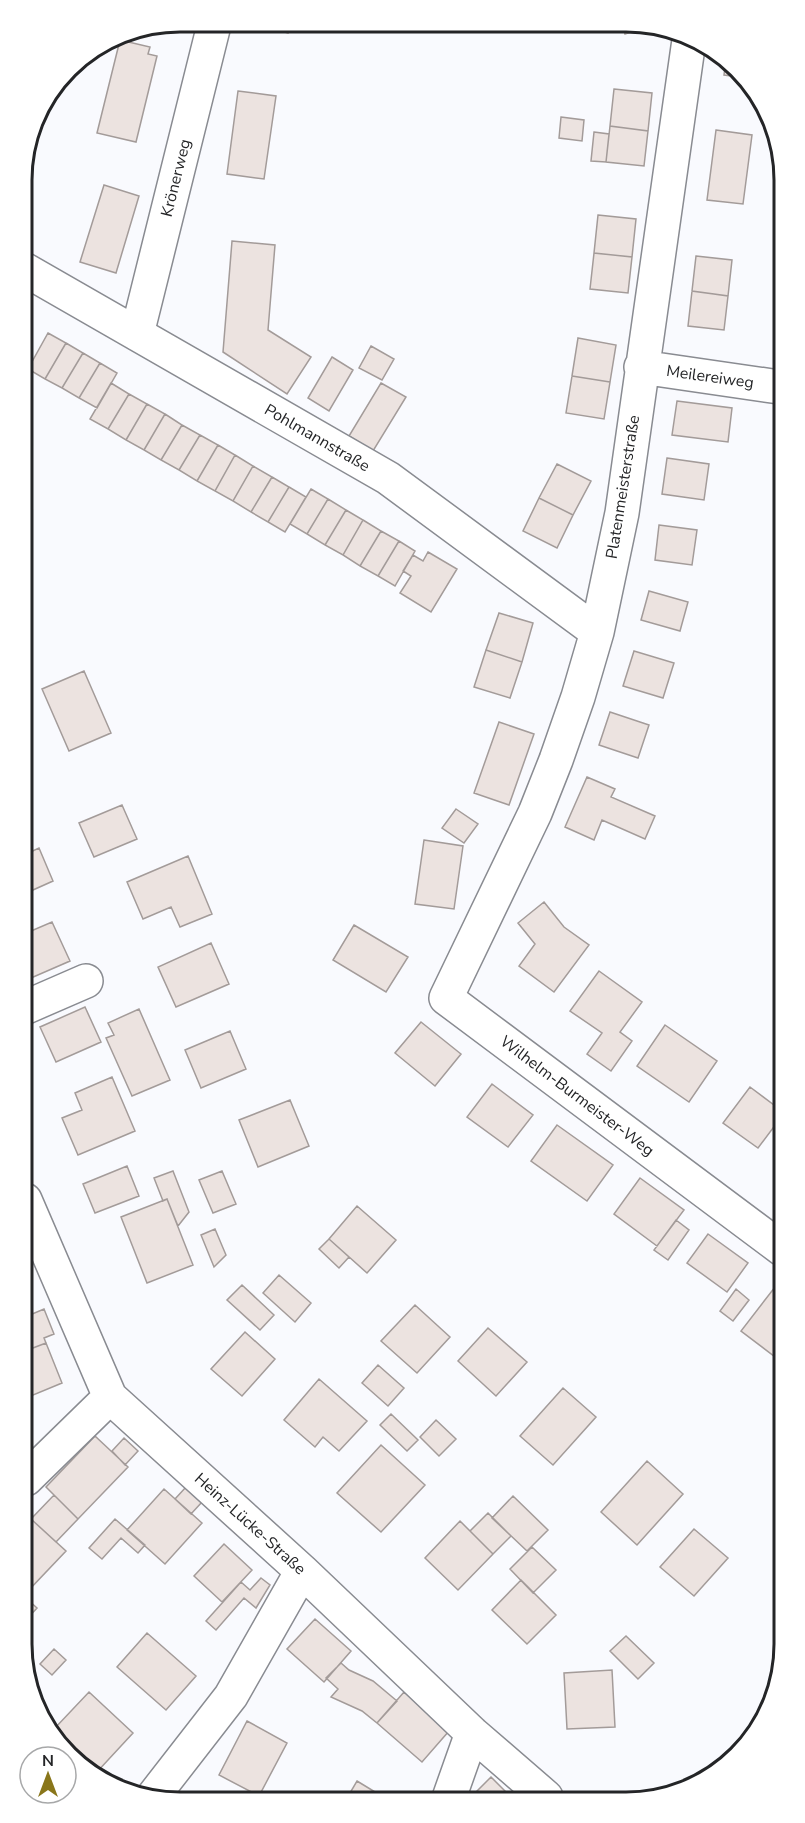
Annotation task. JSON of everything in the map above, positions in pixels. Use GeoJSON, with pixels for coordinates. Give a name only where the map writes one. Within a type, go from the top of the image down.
{"type":"FeatureCollection","features":[{"type":"Feature","properties":{"kind":"street","name":"Krönerweg"},"geometry":{"type":"LineString","coordinates":[[137,334],[212,32]]}},
{"type":"Feature","properties":{"kind":"street","name":"Platenmeisterstraße"},"geometry":{"type":"LineString","coordinates":[[486,915],[535,813],[556,760],[597,632],[622,513],[688,46]]}},
{"type":"Feature","properties":{"kind":"street","name":"Pohlmannstraße"},"geometry":{"type":"LineString","coordinates":[[32,274],[388,478],[597,632]]}},
{"type":"Feature","properties":{"kind":"street","name":"Meilereiweg"},"geometry":{"type":"LineString","coordinates":[[641,367],[774,386]]}},
{"type":"Feature","properties":{"kind":"street","name":"Wilhelm-Burmeister-Weg"},"geometry":{"type":"LineString","coordinates":[[486,915],[446,998],[773,1242]]}},
{"type":"Feature","properties":{"kind":"street"},"geometry":{"type":"LineString","coordinates":[[32,1005],[86,981]]}},
{"type":"Feature","properties":{"kind":"street","name":"Heinz-Lücke-Straße"},"geometry":{"type":"LineString","coordinates":[[32,1223],[111,1397],[302,1571],[472,1733],[540,1792]]}},
{"type":"Feature","properties":{"kind":"street"},"geometry":{"type":"LineString","coordinates":[[32,1473],[111,1397]]}},
{"type":"Feature","properties":{"kind":"street"},"geometry":{"type":"LineString","coordinates":[[158,1790],[231,1696],[302,1571]]}},
{"type":"Feature","properties":{"kind":"street"},"geometry":{"type":"LineString","coordinates":[[451,1792],[472,1733]]}},
{"type":"Feature","properties":{"kind":"building"},"geometry":{"type":"Polygon","coordinates":[[[126,41],[150,47],[148,54],[157,56],[136,142],[97,133],[119,45],[126,41]]]}},
{"type":"Feature","properties":{"kind":"building"},"geometry":{"type":"Polygon","coordinates":[[[614,89],[652,93],[648,131],[610,126],[614,89]]]}},
{"type":"Feature","properties":{"kind":"building"},"geometry":{"type":"Polygon","coordinates":[[[238,91],[276,96],[264,179],[227,174],[238,91]]]}},
{"type":"Feature","properties":{"kind":"building"},"geometry":{"type":"Polygon","coordinates":[[[561,117],[584,120],[582,141],[559,138],[561,117]]]}},
{"type":"Feature","properties":{"kind":"building"},"geometry":{"type":"Polygon","coordinates":[[[610,126],[648,131],[644,166],[606,162],[610,126]]]}},
{"type":"Feature","properties":{"kind":"building"},"geometry":{"type":"Polygon","coordinates":[[[716,130],[752,135],[743,204],[707,200],[716,130]]]}},
{"type":"Feature","properties":{"kind":"building"},"geometry":{"type":"Polygon","coordinates":[[[594,132],[609,134],[606,162],[591,161],[594,132]]]}},
{"type":"Feature","properties":{"kind":"building"},"geometry":{"type":"Polygon","coordinates":[[[104,185],[139,196],[116,273],[80,262],[104,185]]]}},
{"type":"Feature","properties":{"kind":"building"},"geometry":{"type":"Polygon","coordinates":[[[598,215],[636,219],[632,257],[594,253],[598,215]]]}},
{"type":"Feature","properties":{"kind":"building"},"geometry":{"type":"Polygon","coordinates":[[[232,241],[275,245],[268,330],[311,357],[287,394],[223,352],[232,241]]]}},
{"type":"Feature","properties":{"kind":"building"},"geometry":{"type":"Polygon","coordinates":[[[594,253],[632,257],[628,293],[590,289],[594,253]]]}},
{"type":"Feature","properties":{"kind":"building"},"geometry":{"type":"Polygon","coordinates":[[[696,256],[732,260],[728,296],[692,291],[696,256]]]}},
{"type":"Feature","properties":{"kind":"building"},"geometry":{"type":"Polygon","coordinates":[[[692,291],[728,296],[724,330],[688,326],[692,291]]]}},
{"type":"Feature","properties":{"kind":"building"},"geometry":{"type":"Polygon","coordinates":[[[48,333],[66,343],[45,379],[32,371],[32,362],[48,333]]]}},
{"type":"Feature","properties":{"kind":"building"},"geometry":{"type":"Polygon","coordinates":[[[578,338],[616,345],[610,382],[572,376],[578,338]]]}},
{"type":"Feature","properties":{"kind":"building"},"geometry":{"type":"Polygon","coordinates":[[[66,343],[83,353],[62,388],[45,379],[66,343]]]}},
{"type":"Feature","properties":{"kind":"building"},"geometry":{"type":"Polygon","coordinates":[[[371,346],[394,359],[382,380],[359,368],[371,346]]]}},
{"type":"Feature","properties":{"kind":"building"},"geometry":{"type":"Polygon","coordinates":[[[83,353],[100,363],[79,398],[62,388],[83,353]]]}},
{"type":"Feature","properties":{"kind":"building"},"geometry":{"type":"Polygon","coordinates":[[[332,357],[353,370],[329,411],[308,398],[332,357]]]}},
{"type":"Feature","properties":{"kind":"building"},"geometry":{"type":"Polygon","coordinates":[[[100,363],[117,373],[97,408],[79,398],[100,363]]]}},
{"type":"Feature","properties":{"kind":"building"},"geometry":{"type":"Polygon","coordinates":[[[572,376],[610,382],[604,419],[566,413],[572,376]]]}},
{"type":"Feature","properties":{"kind":"building"},"geometry":{"type":"Polygon","coordinates":[[[111,383],[129,394],[108,429],[90,419],[111,383]]]}},
{"type":"Feature","properties":{"kind":"building"},"geometry":{"type":"Polygon","coordinates":[[[381,383],[406,397],[373,451],[349,436],[381,383]]]}},
{"type":"Feature","properties":{"kind":"building"},"geometry":{"type":"Polygon","coordinates":[[[129,394],[147,404],[126,440],[108,429],[129,394]]]}},
{"type":"Feature","properties":{"kind":"building"},"geometry":{"type":"Polygon","coordinates":[[[677,401],[732,408],[728,442],[672,435],[677,401]]]}},
{"type":"Feature","properties":{"kind":"building"},"geometry":{"type":"Polygon","coordinates":[[[147,404],[165,414],[144,450],[126,440],[147,404]]]}},
{"type":"Feature","properties":{"kind":"building"},"geometry":{"type":"Polygon","coordinates":[[[165,414],[182,425],[161,460],[144,450],[165,414]]]}},
{"type":"Feature","properties":{"kind":"building"},"geometry":{"type":"Polygon","coordinates":[[[182,425],[200,435],[179,470],[161,460],[182,425]]]}},
{"type":"Feature","properties":{"kind":"building"},"geometry":{"type":"Polygon","coordinates":[[[200,435],[218,445],[197,481],[179,470],[200,435]]]}},
{"type":"Feature","properties":{"kind":"building"},"geometry":{"type":"Polygon","coordinates":[[[218,445],[235,455],[215,491],[197,481],[218,445]]]}},
{"type":"Feature","properties":{"kind":"building"},"geometry":{"type":"Polygon","coordinates":[[[235,455],[253,466],[233,501],[215,491],[235,455]]]}},
{"type":"Feature","properties":{"kind":"building"},"geometry":{"type":"Polygon","coordinates":[[[667,458],[709,464],[704,500],[662,494],[667,458]]]}},
{"type":"Feature","properties":{"kind":"building"},"geometry":{"type":"Polygon","coordinates":[[[557,464],[591,481],[573,515],[539,498],[557,464]]]}},
{"type":"Feature","properties":{"kind":"building"},"geometry":{"type":"Polygon","coordinates":[[[253,466],[272,477],[251,512],[233,501],[253,466]]]}},
{"type":"Feature","properties":{"kind":"building"},"geometry":{"type":"Polygon","coordinates":[[[272,477],[289,487],[268,522],[251,512],[272,477]]]}},
{"type":"Feature","properties":{"kind":"building"},"geometry":{"type":"Polygon","coordinates":[[[289,487],[306,497],[285,532],[268,522],[289,487]]]}},
{"type":"Feature","properties":{"kind":"building"},"geometry":{"type":"Polygon","coordinates":[[[311,489],[328,499],[307,534],[290,524],[311,489]]]}},
{"type":"Feature","properties":{"kind":"building"},"geometry":{"type":"Polygon","coordinates":[[[539,498],[573,515],[557,548],[523,531],[539,498]]]}},
{"type":"Feature","properties":{"kind":"building"},"geometry":{"type":"Polygon","coordinates":[[[328,499],[346,510],[325,545],[307,534],[328,499]]]}},
{"type":"Feature","properties":{"kind":"building"},"geometry":{"type":"Polygon","coordinates":[[[346,510],[363,520],[343,555],[325,545],[346,510]]]}},
{"type":"Feature","properties":{"kind":"building"},"geometry":{"type":"Polygon","coordinates":[[[363,520],[381,531],[360,566],[343,555],[363,520]]]}},
{"type":"Feature","properties":{"kind":"building"},"geometry":{"type":"Polygon","coordinates":[[[659,525],[697,530],[692,565],[655,560],[659,525]]]}},
{"type":"Feature","properties":{"kind":"building"},"geometry":{"type":"Polygon","coordinates":[[[381,531],[399,541],[378,576],[360,566],[381,531]]]}},
{"type":"Feature","properties":{"kind":"building"},"geometry":{"type":"Polygon","coordinates":[[[399,541],[415,551],[395,586],[378,576],[399,541]]]}},
{"type":"Feature","properties":{"kind":"building"},"geometry":{"type":"Polygon","coordinates":[[[428,552],[457,569],[431,612],[400,593],[411,576],[403,571],[413,555],[423,561],[428,552]]]}},
{"type":"Feature","properties":{"kind":"building"},"geometry":{"type":"Polygon","coordinates":[[[649,591],[688,602],[680,631],[641,620],[649,591]]]}},
{"type":"Feature","properties":{"kind":"building"},"geometry":{"type":"Polygon","coordinates":[[[499,613],[533,623],[522,662],[486,650],[499,613]]]}},
{"type":"Feature","properties":{"kind":"building"},"geometry":{"type":"Polygon","coordinates":[[[486,650],[522,662],[510,698],[474,687],[486,650]]]}},
{"type":"Feature","properties":{"kind":"building"},"geometry":{"type":"Polygon","coordinates":[[[634,651],[674,663],[663,698],[623,686],[634,651]]]}},
{"type":"Feature","properties":{"kind":"building"},"geometry":{"type":"Polygon","coordinates":[[[84,671],[111,733],[69,751],[42,689],[84,671]]]}},
{"type":"Feature","properties":{"kind":"building"},"geometry":{"type":"Polygon","coordinates":[[[610,712],[649,725],[638,758],[599,745],[610,712]]]}},
{"type":"Feature","properties":{"kind":"building"},"geometry":{"type":"Polygon","coordinates":[[[499,722],[534,734],[509,805],[474,793],[499,722]]]}},
{"type":"Feature","properties":{"kind":"building"},"geometry":{"type":"Polygon","coordinates":[[[587,777],[615,789],[611,797],[655,816],[645,839],[602,820],[594,840],[565,827],[587,777]]]}},
{"type":"Feature","properties":{"kind":"building"},"geometry":{"type":"Polygon","coordinates":[[[122,805],[137,839],[94,857],[79,823],[122,805]]]}},
{"type":"Feature","properties":{"kind":"building"},"geometry":{"type":"Polygon","coordinates":[[[456,809],[478,824],[464,843],[442,828],[456,809]]]}},
{"type":"Feature","properties":{"kind":"building"},"geometry":{"type":"Polygon","coordinates":[[[424,840],[463,846],[454,909],[415,904],[424,840]]]}},
{"type":"Feature","properties":{"kind":"building"},"geometry":{"type":"Polygon","coordinates":[[[39,848],[53,881],[32,890],[32,851],[39,848]]]}},
{"type":"Feature","properties":{"kind":"building"},"geometry":{"type":"Polygon","coordinates":[[[188,856],[212,914],[180,927],[171,907],[143,919],[127,882],[188,856]]]}},
{"type":"Feature","properties":{"kind":"building"},"geometry":{"type":"Polygon","coordinates":[[[544,902],[564,927],[589,945],[554,992],[519,966],[535,944],[518,923],[544,902]]]}},
{"type":"Feature","properties":{"kind":"building"},"geometry":{"type":"Polygon","coordinates":[[[52,922],[70,961],[32,978],[32,931],[52,922]]]}},
{"type":"Feature","properties":{"kind":"building"},"geometry":{"type":"Polygon","coordinates":[[[354,925],[408,957],[386,992],[333,960],[354,925]]]}},
{"type":"Feature","properties":{"kind":"building"},"geometry":{"type":"Polygon","coordinates":[[[211,943],[229,984],[176,1007],[158,967],[211,943]]]}},
{"type":"Feature","properties":{"kind":"building"},"geometry":{"type":"Polygon","coordinates":[[[599,971],[642,1002],[620,1032],[632,1041],[611,1071],[587,1054],[602,1033],[570,1011],[599,971]]]}},
{"type":"Feature","properties":{"kind":"building"},"geometry":{"type":"Polygon","coordinates":[[[85,1007],[101,1042],[56,1062],[40,1027],[85,1007]]]}},
{"type":"Feature","properties":{"kind":"building"},"geometry":{"type":"Polygon","coordinates":[[[139,1009],[170,1080],[132,1096],[106,1038],[114,1035],[108,1023],[139,1009]]]}},
{"type":"Feature","properties":{"kind":"building"},"geometry":{"type":"Polygon","coordinates":[[[421,1022],[461,1054],[435,1086],[395,1053],[421,1022]]]}},
{"type":"Feature","properties":{"kind":"building"},"geometry":{"type":"Polygon","coordinates":[[[665,1025],[717,1061],[689,1102],[637,1066],[665,1025]]]}},
{"type":"Feature","properties":{"kind":"building"},"geometry":{"type":"Polygon","coordinates":[[[230,1031],[246,1069],[201,1088],[185,1050],[230,1031]]]}},
{"type":"Feature","properties":{"kind":"building"},"geometry":{"type":"Polygon","coordinates":[[[112,1077],[135,1131],[78,1155],[62,1118],[82,1110],[75,1093],[112,1077]]]}},
{"type":"Feature","properties":{"kind":"building"},"geometry":{"type":"Polygon","coordinates":[[[492,1084],[533,1115],[508,1147],[467,1117],[492,1084]]]}},
{"type":"Feature","properties":{"kind":"building"},"geometry":{"type":"Polygon","coordinates":[[[750,1087],[773,1105],[773,1128],[758,1148],[723,1123],[750,1087]]]}},
{"type":"Feature","properties":{"kind":"building"},"geometry":{"type":"Polygon","coordinates":[[[290,1100],[309,1146],[258,1167],[239,1120],[290,1100]]]}},
{"type":"Feature","properties":{"kind":"building"},"geometry":{"type":"Polygon","coordinates":[[[557,1125],[613,1165],[587,1201],[531,1161],[557,1125]]]}},
{"type":"Feature","properties":{"kind":"building"},"geometry":{"type":"Polygon","coordinates":[[[127,1166],[139,1196],[95,1213],[83,1184],[127,1166]]]}},
{"type":"Feature","properties":{"kind":"building"},"geometry":{"type":"Polygon","coordinates":[[[173,1171],[189,1212],[178,1226],[167,1199],[163,1201],[154,1178],[173,1171]]]}},
{"type":"Feature","properties":{"kind":"building"},"geometry":{"type":"Polygon","coordinates":[[[222,1171],[236,1204],[213,1213],[199,1180],[222,1171]]]}},
{"type":"Feature","properties":{"kind":"building"},"geometry":{"type":"Polygon","coordinates":[[[640,1178],[684,1210],[657,1246],[614,1214],[640,1178]]]}},
{"type":"Feature","properties":{"kind":"building"},"geometry":{"type":"Polygon","coordinates":[[[167,1199],[193,1265],[147,1283],[121,1217],[167,1199]]]}},
{"type":"Feature","properties":{"kind":"building"},"geometry":{"type":"Polygon","coordinates":[[[357,1206],[396,1240],[367,1273],[329,1239],[357,1206]]]}},
{"type":"Feature","properties":{"kind":"building"},"geometry":{"type":"Polygon","coordinates":[[[676,1220],[689,1230],[668,1260],[654,1250],[676,1220]]]}},
{"type":"Feature","properties":{"kind":"building"},"geometry":{"type":"Polygon","coordinates":[[[215,1229],[226,1255],[214,1267],[201,1235],[215,1229]]]}},
{"type":"Feature","properties":{"kind":"building"},"geometry":{"type":"Polygon","coordinates":[[[708,1234],[748,1263],[727,1292],[687,1263],[708,1234]]]}},
{"type":"Feature","properties":{"kind":"building"},"geometry":{"type":"Polygon","coordinates":[[[329,1239],[349,1257],[339,1268],[319,1249],[329,1239]]]}},
{"type":"Feature","properties":{"kind":"building"},"geometry":{"type":"Polygon","coordinates":[[[279,1275],[311,1303],[295,1322],[263,1293],[279,1275]]]}},
{"type":"Feature","properties":{"kind":"building"},"geometry":{"type":"Polygon","coordinates":[[[242,1285],[274,1315],[260,1330],[227,1300],[242,1285]]]}},
{"type":"Feature","properties":{"kind":"building"},"geometry":{"type":"Polygon","coordinates":[[[736,1289],[749,1300],[733,1321],[720,1311],[736,1289]]]}},
{"type":"Feature","properties":{"kind":"building"},"geometry":{"type":"Polygon","coordinates":[[[773,1289],[773,1356],[741,1331],[773,1289]]]}},
{"type":"Feature","properties":{"kind":"building"},"geometry":{"type":"Polygon","coordinates":[[[415,1305],[450,1337],[417,1373],[381,1341],[415,1305]]]}},
{"type":"Feature","properties":{"kind":"building"},"geometry":{"type":"Polygon","coordinates":[[[44,1309],[54,1334],[44,1338],[46,1343],[32,1348],[32,1314],[44,1309]]]}},
{"type":"Feature","properties":{"kind":"building"},"geometry":{"type":"Polygon","coordinates":[[[488,1328],[527,1362],[496,1396],[458,1361],[488,1328]]]}},
{"type":"Feature","properties":{"kind":"building"},"geometry":{"type":"Polygon","coordinates":[[[245,1332],[275,1359],[242,1396],[211,1369],[245,1332]]]}},
{"type":"Feature","properties":{"kind":"building"},"geometry":{"type":"Polygon","coordinates":[[[46,1343],[62,1383],[32,1396],[32,1348],[46,1343]]]}},
{"type":"Feature","properties":{"kind":"building"},"geometry":{"type":"Polygon","coordinates":[[[378,1365],[404,1388],[388,1406],[362,1383],[378,1365]]]}},
{"type":"Feature","properties":{"kind":"building"},"geometry":{"type":"Polygon","coordinates":[[[319,1379],[367,1421],[339,1451],[323,1437],[315,1447],[284,1420],[319,1379]]]}},
{"type":"Feature","properties":{"kind":"building"},"geometry":{"type":"Polygon","coordinates":[[[563,1388],[596,1417],[553,1465],[520,1436],[563,1388]]]}},
{"type":"Feature","properties":{"kind":"building"},"geometry":{"type":"Polygon","coordinates":[[[391,1414],[418,1440],[407,1451],[380,1425],[391,1414]]]}},
{"type":"Feature","properties":{"kind":"building"},"geometry":{"type":"Polygon","coordinates":[[[436,1420],[456,1439],[439,1456],[420,1437],[436,1420]]]}},
{"type":"Feature","properties":{"kind":"building"},"geometry":{"type":"Polygon","coordinates":[[[95,1436],[128,1467],[78,1519],[46,1487],[95,1436]]]}},
{"type":"Feature","properties":{"kind":"building"},"geometry":{"type":"Polygon","coordinates":[[[124,1438],[138,1451],[125,1465],[112,1451],[124,1438]]]}},
{"type":"Feature","properties":{"kind":"building"},"geometry":{"type":"Polygon","coordinates":[[[381,1445],[425,1485],[381,1532],[337,1493],[381,1445]]]}},
{"type":"Feature","properties":{"kind":"building"},"geometry":{"type":"Polygon","coordinates":[[[647,1461],[683,1494],[637,1545],[601,1512],[647,1461]]]}},
{"type":"Feature","properties":{"kind":"building"},"geometry":{"type":"Polygon","coordinates":[[[186,1487],[202,1502],[191,1514],[175,1499],[186,1487]]]}},
{"type":"Feature","properties":{"kind":"building"},"geometry":{"type":"Polygon","coordinates":[[[164,1489],[202,1523],[165,1564],[127,1530],[164,1489]]]}},
{"type":"Feature","properties":{"kind":"building"},"geometry":{"type":"Polygon","coordinates":[[[54,1495],[78,1519],[56,1542],[32,1518],[54,1495]]]}},
{"type":"Feature","properties":{"kind":"building"},"geometry":{"type":"Polygon","coordinates":[[[513,1496],[548,1530],[527,1551],[492,1518],[513,1496]]]}},
{"type":"Feature","properties":{"kind":"building"},"geometry":{"type":"Polygon","coordinates":[[[488,1513],[511,1536],[493,1554],[470,1531],[488,1513]]]}},
{"type":"Feature","properties":{"kind":"building"},"geometry":{"type":"Polygon","coordinates":[[[115,1519],[145,1545],[138,1553],[121,1538],[102,1559],[89,1548],[115,1519]]]}},
{"type":"Feature","properties":{"kind":"building"},"geometry":{"type":"Polygon","coordinates":[[[32,1520],[66,1551],[32,1587],[32,1520]]]}},
{"type":"Feature","properties":{"kind":"building"},"geometry":{"type":"Polygon","coordinates":[[[460,1521],[493,1554],[458,1590],[425,1558],[460,1521]]]}},
{"type":"Feature","properties":{"kind":"building"},"geometry":{"type":"Polygon","coordinates":[[[694,1529],[728,1558],[694,1596],[660,1567],[694,1529]]]}},
{"type":"Feature","properties":{"kind":"building"},"geometry":{"type":"Polygon","coordinates":[[[224,1544],[252,1570],[222,1602],[194,1576],[224,1544]]]}},
{"type":"Feature","properties":{"kind":"building"},"geometry":{"type":"Polygon","coordinates":[[[532,1547],[556,1570],[533,1593],[510,1569],[532,1547]]]}},
{"type":"Feature","properties":{"kind":"building"},"geometry":{"type":"Polygon","coordinates":[[[261,1578],[270,1585],[256,1608],[244,1598],[216,1630],[206,1621],[241,1582],[250,1590],[261,1578]]]}},
{"type":"Feature","properties":{"kind":"building"},"geometry":{"type":"Polygon","coordinates":[[[521,1580],[556,1615],[527,1644],[492,1610],[521,1580]]]}},
{"type":"Feature","properties":{"kind":"building"},"geometry":{"type":"Polygon","coordinates":[[[32,1603],[37,1608],[32,1613],[32,1603]]]}},
{"type":"Feature","properties":{"kind":"building"},"geometry":{"type":"Polygon","coordinates":[[[315,1619],[351,1651],[324,1682],[287,1649],[315,1619]]]}},
{"type":"Feature","properties":{"kind":"building"},"geometry":{"type":"Polygon","coordinates":[[[147,1633],[196,1676],[166,1710],[117,1667],[147,1633]]]}},
{"type":"Feature","properties":{"kind":"building"},"geometry":{"type":"Polygon","coordinates":[[[626,1636],[654,1663],[638,1679],[610,1651],[626,1636]]]}},
{"type":"Feature","properties":{"kind":"building"},"geometry":{"type":"Polygon","coordinates":[[[54,1649],[66,1660],[52,1675],[40,1664],[54,1649]]]}},
{"type":"Feature","properties":{"kind":"building"},"geometry":{"type":"Polygon","coordinates":[[[341,1663],[349,1670],[373,1681],[397,1701],[377,1723],[362,1711],[331,1697],[338,1689],[326,1678],[341,1663]]]}},
{"type":"Feature","properties":{"kind":"building"},"geometry":{"type":"Polygon","coordinates":[[[612,1670],[615,1727],[567,1729],[564,1673],[612,1670]]]}},
{"type":"Feature","properties":{"kind":"building"},"geometry":{"type":"Polygon","coordinates":[[[89,1692],[133,1733],[101,1768],[78,1751],[78,1745],[72,1745],[57,1726],[89,1692]]]}},
{"type":"Feature","properties":{"kind":"building"},"geometry":{"type":"Polygon","coordinates":[[[404,1692],[449,1731],[422,1762],[377,1723],[404,1692]]]}},
{"type":"Feature","properties":{"kind":"building"},"geometry":{"type":"Polygon","coordinates":[[[247,1721],[287,1743],[261,1792],[251,1792],[219,1775],[247,1721]]]}},
{"type":"Feature","properties":{"kind":"building"},"geometry":{"type":"Polygon","coordinates":[[[491,1777],[506,1792],[476,1792],[491,1777]]]}},
{"type":"Feature","properties":{"kind":"building"},"geometry":{"type":"Polygon","coordinates":[[[357,1781],[375,1792],[351,1792],[357,1781]]]}}]}
